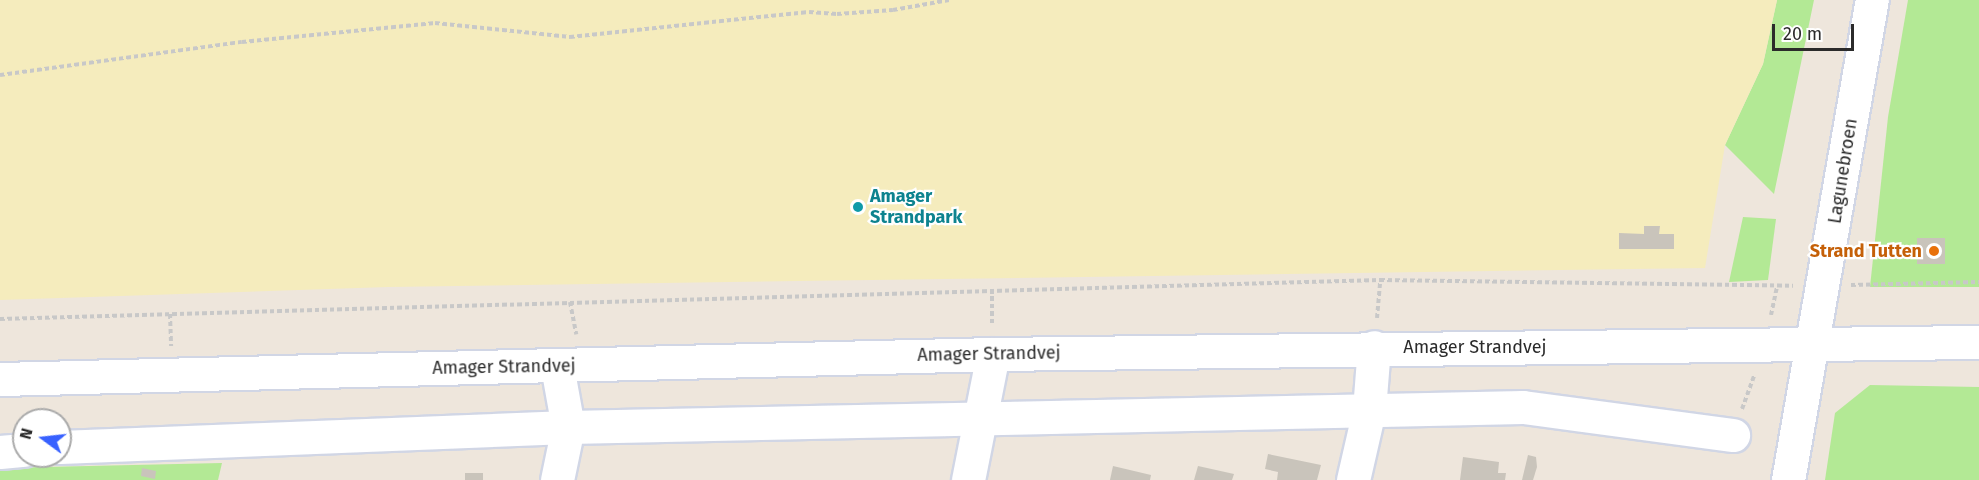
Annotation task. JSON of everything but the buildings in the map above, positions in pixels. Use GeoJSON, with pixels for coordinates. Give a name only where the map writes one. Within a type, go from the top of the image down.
{"type":"FeatureCollection","features":[{"type":"Feature","properties":{"kind":"street","name":"Lagunebroen"},"geometry":{"type":"LineString","coordinates":[[1791,479],[1872,0]]}},
{"type":"Feature","properties":{"kind":"street","name":"Amager Strandvej"},"geometry":{"type":"LineString","coordinates":[[0,379],[993,354],[1374,347],[1979,342]]}},
{"type":"Feature","properties":{"kind":"street"},"geometry":{"type":"LineString","coordinates":[[1353,480],[1369,410],[1374,347]]}},
{"type":"Feature","properties":{"kind":"street"},"geometry":{"type":"LineString","coordinates":[[968,480],[993,354]]}},
{"type":"Feature","properties":{"kind":"street"},"geometry":{"type":"LineString","coordinates":[[557,366],[568,427],[565,474]]}},
{"type":"Feature","properties":{"kind":"street"},"geometry":{"type":"LineString","coordinates":[[72,447],[568,427],[981,421],[1523,407],[1733,435]]}},
{"type":"Feature","properties":{"kind":"path"},"geometry":{"type":"LineString","coordinates":[[0,75],[242,42],[435,23],[570,37],[809,12],[837,14],[893,10],[949,0]]}},
{"type":"Feature","properties":{"kind":"path"},"geometry":{"type":"LineString","coordinates":[[1374,347],[1380,280]]}},
{"type":"Feature","properties":{"kind":"path"},"geometry":{"type":"LineString","coordinates":[[0,319],[1380,280],[1824,286],[1979,282]]}},
{"type":"Feature","properties":{"kind":"green space"},"geometry":{"type":"Polygon","coordinates":[[[1777,0],[1814,0],[1774,194],[1725,145],[1763,64],[1777,0]]]}},
{"type":"Feature","properties":{"kind":"green space"},"geometry":{"type":"Polygon","coordinates":[[[1908,0],[1979,0],[1979,287],[1870,287],[1888,117],[1908,0]]]}},
{"type":"Feature","properties":{"kind":"green space"},"geometry":{"type":"Polygon","coordinates":[[[1743,217],[1776,219],[1768,280],[1729,282],[1743,217]]]}},
{"type":"Feature","properties":{"kind":"green space"},"geometry":{"type":"Polygon","coordinates":[[[1870,385],[1979,387],[1979,480],[1825,480],[1835,413],[1870,385]]]}},
{"type":"Feature","properties":{"kind":"green space"},"geometry":{"type":"Polygon","coordinates":[[[222,463],[218,480],[0,480],[0,468],[222,463]]]}},
{"type":"Feature","properties":{"kind":"sand","name":"Amager Strandpark"},"geometry":{"type":"Polygon","coordinates":[[[0,0],[1777,0],[1763,64],[1725,145],[1705,268],[388,287],[0,300],[0,0]]]}},
{"type":"Feature","properties":{"kind":"place","name":"Amager Strandpark"},"geometry":{"type":"Point","coordinates":[858,207]}},
{"type":"Feature","properties":{"kind":"place","name":"Strand Tutten"},"geometry":{"type":"Point","coordinates":[1934,251]}}]}
